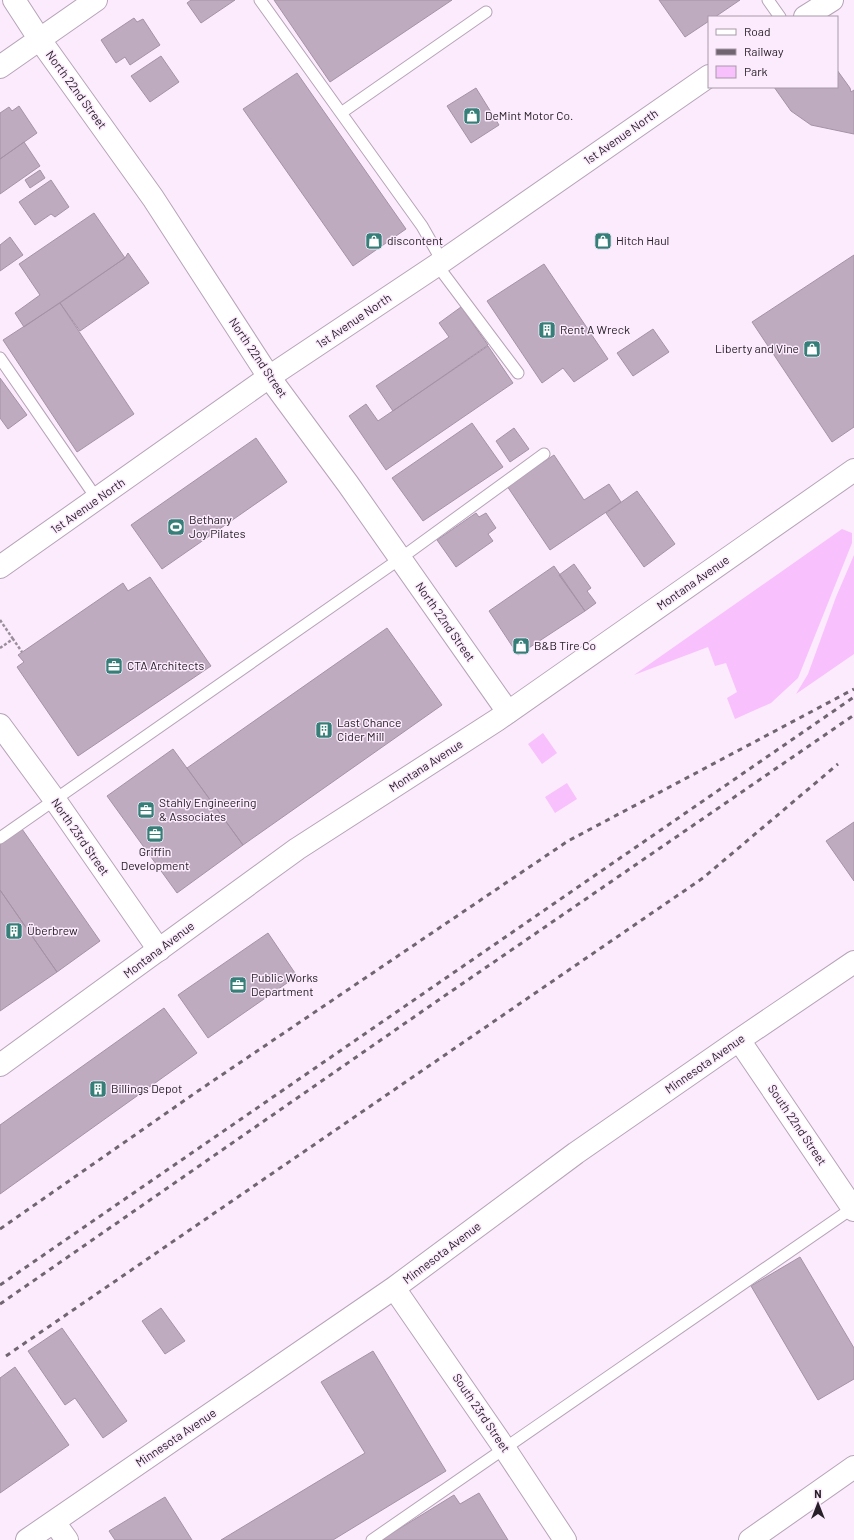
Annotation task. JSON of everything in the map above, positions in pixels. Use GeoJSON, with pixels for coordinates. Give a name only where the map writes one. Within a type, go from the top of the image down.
{"type":"FeatureCollection","features":[{"type":"Feature","properties":{"kind":"street","name":"North 22nd Street"},"geometry":{"type":"LineString","coordinates":[[14,0],[40,40],[154,198],[270,377],[401,558],[508,712]]}},
{"type":"Feature","properties":{"kind":"street"},"geometry":{"type":"LineString","coordinates":[[0,67],[96,0]]}},
{"type":"Feature","properties":{"kind":"street"},"geometry":{"type":"LineString","coordinates":[[807,16],[832,0]]}},
{"type":"Feature","properties":{"kind":"street","name":"1st Avenue North"},"geometry":{"type":"LineString","coordinates":[[0,567],[270,377],[440,263],[708,77]]}},
{"type":"Feature","properties":{"kind":"street","name":"Montana Avenue"},"geometry":{"type":"LineString","coordinates":[[0,1065],[297,849],[508,712],[851,477]]}},
{"type":"Feature","properties":{"kind":"street","name":"North 23rd Street"},"geometry":{"type":"LineString","coordinates":[[0,725],[55,800],[159,950]]}},
{"type":"Feature","properties":{"kind":"street","name":"Minnesota Avenue"},"geometry":{"type":"LineString","coordinates":[[27,1540],[394,1288],[576,1153],[854,962]]}},
{"type":"Feature","properties":{"kind":"street","name":"South 22nd Street"},"geometry":{"type":"LineString","coordinates":[[739,1040],[854,1209]]}},
{"type":"Feature","properties":{"kind":"street","name":"South 23rd Street"},"geometry":{"type":"LineString","coordinates":[[394,1288],[505,1449],[565,1540]]}},
{"type":"Feature","properties":{"kind":"street"},"geometry":{"type":"LineString","coordinates":[[750,1540],[854,1467]]}},
{"type":"Feature","properties":{"kind":"street"},"geometry":{"type":"LineString","coordinates":[[54,1522],[67,1540]]}},
{"type":"Feature","properties":{"kind":"lane"},"geometry":{"type":"LineString","coordinates":[[260,0],[422,226],[440,263],[518,373]]}},
{"type":"Feature","properties":{"kind":"lane"},"geometry":{"type":"LineString","coordinates":[[768,0],[779,16]]}},
{"type":"Feature","properties":{"kind":"lane"},"geometry":{"type":"LineString","coordinates":[[341,113],[486,12]]}},
{"type":"Feature","properties":{"kind":"lane"},"geometry":{"type":"LineString","coordinates":[[0,358],[97,499]]}},
{"type":"Feature","properties":{"kind":"lane"},"geometry":{"type":"LineString","coordinates":[[0,838],[401,558],[544,454]]}},
{"type":"Feature","properties":{"kind":"lane"},"geometry":{"type":"LineString","coordinates":[[372,1540],[854,1209]]}},
{"type":"Feature","properties":{"kind":"path"},"geometry":{"type":"LineString","coordinates":[[0,620],[22,652]]}},
{"type":"Feature","properties":{"kind":"path"},"geometry":{"type":"LineString","coordinates":[[0,648],[13,639]]}},
{"type":"Feature","properties":{"kind":"green space"},"geometry":{"type":"Polygon","coordinates":[[[842,529],[852,533],[852,543],[798,678],[771,703],[735,719],[727,698],[737,692],[726,663],[715,666],[708,647],[634,675],[842,529]]]}},
{"type":"Feature","properties":{"kind":"green space"},"geometry":{"type":"Polygon","coordinates":[[[854,555],[854,654],[796,694],[808,674],[836,597],[854,555]]]}},
{"type":"Feature","properties":{"kind":"green space"},"geometry":{"type":"Polygon","coordinates":[[[543,733],[557,753],[542,764],[528,744],[543,733]]]}},
{"type":"Feature","properties":{"kind":"green space"},"geometry":{"type":"Polygon","coordinates":[[[567,783],[577,799],[555,813],[545,797],[567,783]]]}},
{"type":"Feature","properties":{"kind":"building"},"geometry":{"type":"Polygon","coordinates":[[[191,0],[235,0],[201,23],[187,3],[191,0]]]}},
{"type":"Feature","properties":{"kind":"building"},"geometry":{"type":"Polygon","coordinates":[[[274,0],[452,0],[330,82],[274,0]]]}},
{"type":"Feature","properties":{"kind":"building"},"geometry":{"type":"Polygon","coordinates":[[[659,0],[740,0],[716,16],[708,16],[708,22],[685,37],[659,0]]]}},
{"type":"Feature","properties":{"kind":"building"},"geometry":{"type":"Polygon","coordinates":[[[134,18],[137,22],[143,19],[160,45],[130,65],[125,57],[116,63],[101,40],[134,18]]]}},
{"type":"Feature","properties":{"kind":"building"},"geometry":{"type":"Polygon","coordinates":[[[161,56],[179,82],[150,102],[131,76],[161,56]]]}},
{"type":"Feature","properties":{"kind":"building"},"geometry":{"type":"Polygon","coordinates":[[[838,71],[850,88],[851,92],[854,90],[854,134],[811,125],[791,111],[775,88],[838,88],[838,71]]]}},
{"type":"Feature","properties":{"kind":"building"},"geometry":{"type":"Polygon","coordinates":[[[297,73],[406,229],[353,266],[243,109],[297,73]]]}},
{"type":"Feature","properties":{"kind":"building"},"geometry":{"type":"Polygon","coordinates":[[[476,88],[499,125],[471,143],[447,106],[476,88]]]}},
{"type":"Feature","properties":{"kind":"building"},"geometry":{"type":"Polygon","coordinates":[[[19,106],[37,133],[0,159],[0,113],[9,107],[12,111],[19,106]]]}},
{"type":"Feature","properties":{"kind":"building"},"geometry":{"type":"Polygon","coordinates":[[[24,142],[40,166],[0,194],[0,159],[24,142]]]}},
{"type":"Feature","properties":{"kind":"building"},"geometry":{"type":"Polygon","coordinates":[[[40,170],[45,178],[30,188],[25,180],[40,170]]]}},
{"type":"Feature","properties":{"kind":"building"},"geometry":{"type":"Polygon","coordinates":[[[51,180],[69,207],[55,217],[51,214],[35,225],[19,202],[51,180]]]}},
{"type":"Feature","properties":{"kind":"building"},"geometry":{"type":"Polygon","coordinates":[[[94,213],[125,258],[24,327],[15,313],[40,295],[19,264],[94,213]]]}},
{"type":"Feature","properties":{"kind":"building"},"geometry":{"type":"Polygon","coordinates":[[[10,237],[23,255],[0,271],[0,245],[10,237]]]}},
{"type":"Feature","properties":{"kind":"building"},"geometry":{"type":"Polygon","coordinates":[[[128,253],[149,283],[80,331],[60,303],[125,258],[128,253]]]}},
{"type":"Feature","properties":{"kind":"building","name":"Liberty and Vine"},"geometry":{"type":"Polygon","coordinates":[[[854,255],[854,427],[832,442],[752,322],[854,255]]]}},
{"type":"Feature","properties":{"kind":"building","name":"Rent A Wreck"},"geometry":{"type":"Polygon","coordinates":[[[544,264],[608,359],[574,382],[563,368],[542,383],[487,301],[544,264]]]}},
{"type":"Feature","properties":{"kind":"building"},"geometry":{"type":"Polygon","coordinates":[[[60,303],[134,414],[77,452],[3,340],[60,303]]]}},
{"type":"Feature","properties":{"kind":"building"},"geometry":{"type":"Polygon","coordinates":[[[461,307],[488,345],[393,411],[376,386],[449,337],[439,323],[461,307]]]}},
{"type":"Feature","properties":{"kind":"building"},"geometry":{"type":"Polygon","coordinates":[[[653,329],[669,352],[633,376],[617,353],[653,329]]]}},
{"type":"Feature","properties":{"kind":"building"},"geometry":{"type":"Polygon","coordinates":[[[488,346],[513,383],[386,470],[349,416],[366,404],[378,421],[488,346]]]}},
{"type":"Feature","properties":{"kind":"building"},"geometry":{"type":"Polygon","coordinates":[[[0,378],[27,415],[8,429],[0,418],[0,378]]]}},
{"type":"Feature","properties":{"kind":"building"},"geometry":{"type":"Polygon","coordinates":[[[472,423],[503,467],[423,521],[392,478],[472,423]]]}},
{"type":"Feature","properties":{"kind":"building"},"geometry":{"type":"Polygon","coordinates":[[[514,428],[529,449],[510,462],[496,441],[514,428]]]}},
{"type":"Feature","properties":{"kind":"building"},"geometry":{"type":"Polygon","coordinates":[[[256,438],[287,482],[162,569],[131,525],[256,438]]]}},
{"type":"Feature","properties":{"kind":"building"},"geometry":{"type":"Polygon","coordinates":[[[554,455],[584,500],[609,484],[621,502],[550,550],[507,486],[554,455]]]}},
{"type":"Feature","properties":{"kind":"building"},"geometry":{"type":"Polygon","coordinates":[[[637,491],[675,544],[644,567],[606,513],[637,491]]]}},
{"type":"Feature","properties":{"kind":"building"},"geometry":{"type":"Polygon","coordinates":[[[476,513],[479,517],[486,513],[496,528],[488,534],[493,541],[456,567],[437,540],[476,513]]]}},
{"type":"Feature","properties":{"kind":"building"},"geometry":{"type":"Polygon","coordinates":[[[574,564],[591,588],[587,591],[596,603],[585,611],[559,575],[574,564]]]}},
{"type":"Feature","properties":{"kind":"building"},"geometry":{"type":"Polygon","coordinates":[[[554,566],[585,611],[518,655],[489,611],[554,566]]]}},
{"type":"Feature","properties":{"kind":"building","name":"CTA Architects"},"geometry":{"type":"Polygon","coordinates":[[[150,577],[211,666],[78,756],[17,667],[24,662],[18,655],[123,583],[128,591],[150,577]]]}},
{"type":"Feature","properties":{"kind":"building","name":"Last Chance Cider Mill"},"geometry":{"type":"Polygon","coordinates":[[[387,628],[442,705],[243,845],[187,768],[387,628]]]}},
{"type":"Feature","properties":{"kind":"building"},"geometry":{"type":"Polygon","coordinates":[[[173,749],[243,845],[177,893],[107,796],[173,749]]]}},
{"type":"Feature","properties":{"kind":"building"},"geometry":{"type":"Polygon","coordinates":[[[854,822],[854,881],[826,841],[854,822]]]}},
{"type":"Feature","properties":{"kind":"building"},"geometry":{"type":"Polygon","coordinates":[[[22,829],[100,941],[57,972],[0,890],[0,844],[22,829]]]}},
{"type":"Feature","properties":{"kind":"building","name":"Überbrew"},"geometry":{"type":"Polygon","coordinates":[[[0,890],[57,972],[0,1011],[0,890]]]}},
{"type":"Feature","properties":{"kind":"building","name":"Public Works Department"},"geometry":{"type":"Polygon","coordinates":[[[268,933],[297,976],[208,1038],[178,995],[268,933]]]}},
{"type":"Feature","properties":{"kind":"building","name":"Billings Depot"},"geometry":{"type":"Polygon","coordinates":[[[164,1008],[197,1053],[0,1194],[0,1125],[164,1008]]]}},
{"type":"Feature","properties":{"kind":"building"},"geometry":{"type":"Polygon","coordinates":[[[800,1257],[854,1348],[854,1379],[818,1400],[751,1286],[800,1257]]]}},
{"type":"Feature","properties":{"kind":"building"},"geometry":{"type":"Polygon","coordinates":[[[161,1308],[185,1341],[165,1354],[142,1321],[161,1308]]]}},
{"type":"Feature","properties":{"kind":"building"},"geometry":{"type":"Polygon","coordinates":[[[62,1328],[127,1421],[103,1438],[75,1398],[65,1405],[28,1351],[62,1328]]]}},
{"type":"Feature","properties":{"kind":"building"},"geometry":{"type":"Polygon","coordinates":[[[373,1351],[446,1471],[333,1540],[221,1540],[365,1453],[321,1382],[373,1351]]]}},
{"type":"Feature","properties":{"kind":"building"},"geometry":{"type":"Polygon","coordinates":[[[15,1367],[69,1445],[0,1493],[0,1378],[15,1367]]]}},
{"type":"Feature","properties":{"kind":"building"},"geometry":{"type":"Polygon","coordinates":[[[479,1493],[508,1540],[381,1540],[454,1495],[460,1504],[479,1493]]]}},
{"type":"Feature","properties":{"kind":"building"},"geometry":{"type":"Polygon","coordinates":[[[165,1497],[192,1540],[115,1540],[109,1531],[165,1497]]]}},
{"type":"Feature","properties":{"kind":"railway"},"geometry":{"type":"LineString","coordinates":[[0,1229],[198,1091],[568,841],[854,689]]}},
{"type":"Feature","properties":{"kind":"railway"},"geometry":{"type":"LineString","coordinates":[[0,1285],[854,697]]}},
{"type":"Feature","properties":{"kind":"railway"},"geometry":{"type":"LineString","coordinates":[[0,1304],[440,999],[854,715]]}},
{"type":"Feature","properties":{"kind":"railway"},"geometry":{"type":"LineString","coordinates":[[6,1356],[703,878],[838,764]]}},
{"type":"Feature","properties":{"kind":"place","name":"DeMint Motor Co."},"geometry":{"type":"Point","coordinates":[472,116]}},
{"type":"Feature","properties":{"kind":"place","name":"discontent"},"geometry":{"type":"Point","coordinates":[374,241]}},
{"type":"Feature","properties":{"kind":"place","name":"Hitch Haul"},"geometry":{"type":"Point","coordinates":[603,241]}},
{"type":"Feature","properties":{"kind":"place","name":"Rent A Wreck"},"geometry":{"type":"Point","coordinates":[547,330]}},
{"type":"Feature","properties":{"kind":"place","name":"Liberty and Vine"},"geometry":{"type":"Point","coordinates":[812,349]}},
{"type":"Feature","properties":{"kind":"place","name":"Bethany Joy Pilates"},"geometry":{"type":"Point","coordinates":[176,527]}},
{"type":"Feature","properties":{"kind":"place","name":"B&B Tire Co"},"geometry":{"type":"Point","coordinates":[521,646]}},
{"type":"Feature","properties":{"kind":"place","name":"CTA Architects"},"geometry":{"type":"Point","coordinates":[114,666]}},
{"type":"Feature","properties":{"kind":"place","name":"Last Chance Cider Mill"},"geometry":{"type":"Point","coordinates":[324,730]}},
{"type":"Feature","properties":{"kind":"place","name":"Stahly Engineering & Associates"},"geometry":{"type":"Point","coordinates":[146,810]}},
{"type":"Feature","properties":{"kind":"place","name":"Griffin Development"},"geometry":{"type":"Point","coordinates":[155,834]}},
{"type":"Feature","properties":{"kind":"place","name":"Überbrew"},"geometry":{"type":"Point","coordinates":[14,931]}},
{"type":"Feature","properties":{"kind":"place","name":"Public Works Department"},"geometry":{"type":"Point","coordinates":[238,985]}},
{"type":"Feature","properties":{"kind":"place","name":"Billings Depot"},"geometry":{"type":"Point","coordinates":[98,1089]}}]}
